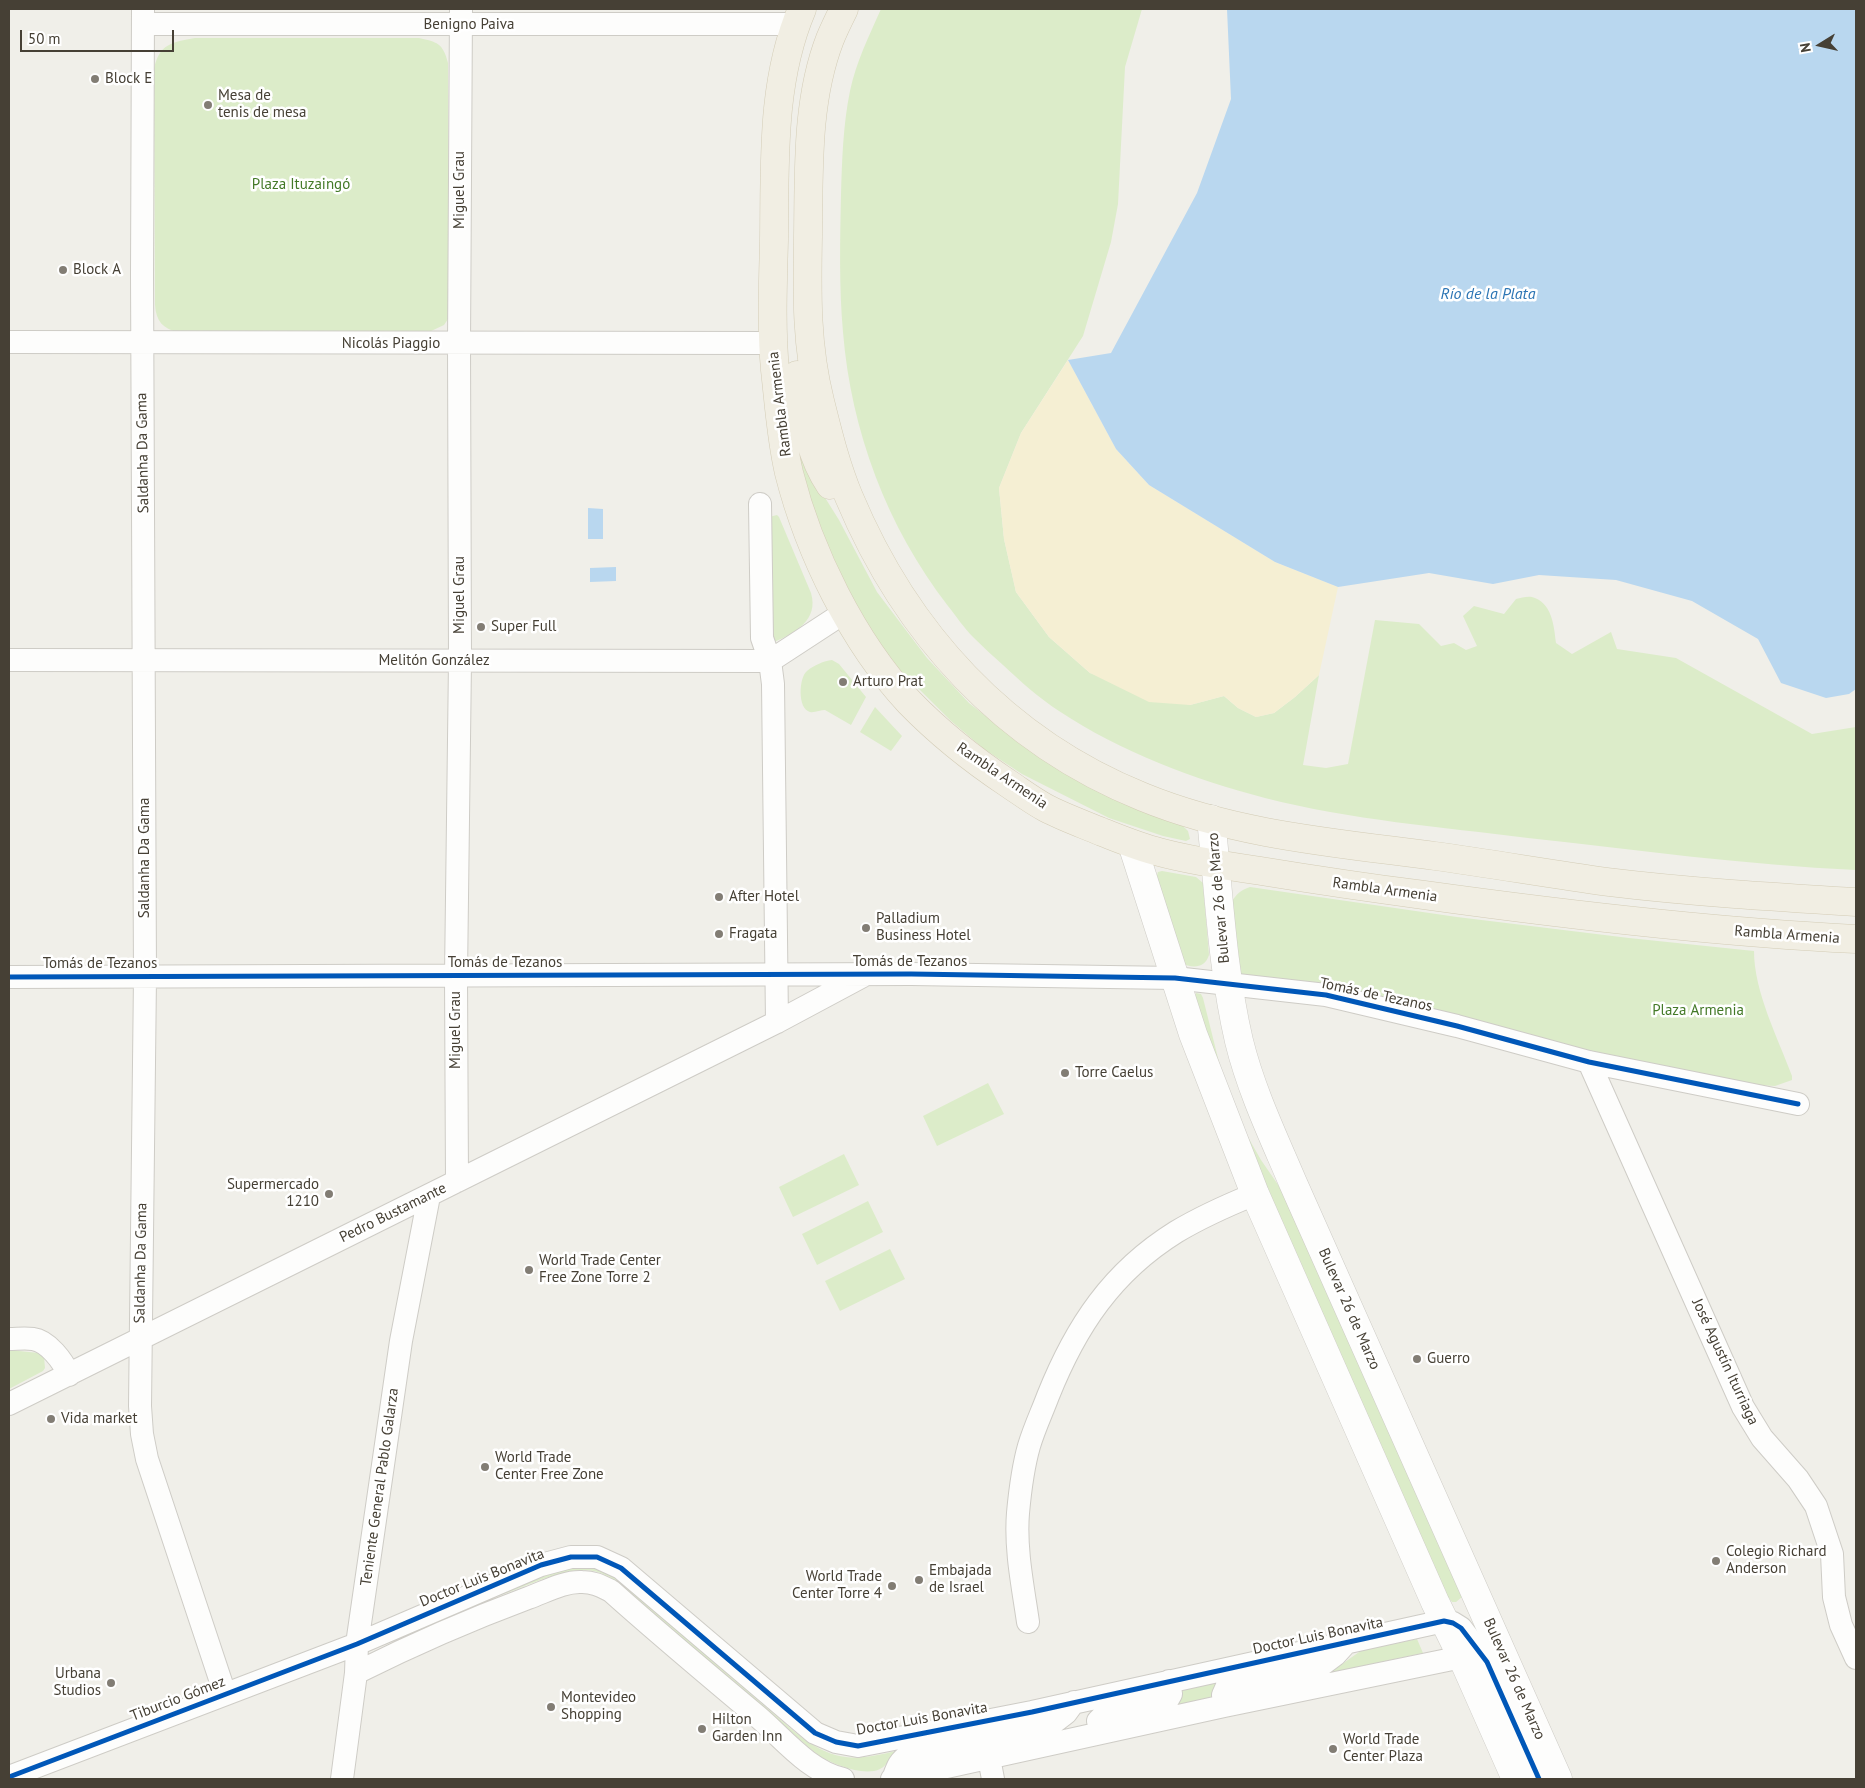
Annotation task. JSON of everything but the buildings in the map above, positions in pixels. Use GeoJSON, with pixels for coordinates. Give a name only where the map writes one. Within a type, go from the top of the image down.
{"type":"FeatureCollection","features":[{"type":"Feature","properties":{"kind":"main road"},"geometry":{"type":"LineString","coordinates":[[844,9],[829,40],[817,86],[812,119],[806,314],[818,391],[834,455],[848,494],[876,553]]}},
{"type":"Feature","properties":{"kind":"main road","name":"Rambla Armenia"},"geometry":{"type":"LineString","coordinates":[[799,17],[785,64],[779,99],[775,148],[773,343],[780,424],[788,470],[812,545],[845,612],[879,665],[906,698],[962,751],[1045,808],[1132,844],[1158,852],[1216,864],[1485,904],[1778,936],[1856,939]]}},
{"type":"Feature","properties":{"kind":"main road"},"geometry":{"type":"LineString","coordinates":[[773,343],[783,347],[790,353],[796,365],[804,422],[816,462],[876,553],[910,612],[939,650],[976,689],[1008,718],[1069,760],[1099,777],[1144,798],[1211,818],[1261,831],[1337,844],[1438,856],[1516,870],[1614,882],[1768,897],[1856,902]]}},
{"type":"Feature","properties":{"kind":"street","name":"Benigno Paiva"},"geometry":{"type":"LineString","coordinates":[[143,16],[799,17]]}},
{"type":"Feature","properties":{"kind":"street","name":"Saldanha Da Gama"},"geometry":{"type":"LineString","coordinates":[[143,16],[142,343],[145,977],[140,1406],[142,1434],[147,1459],[225,1694]]}},
{"type":"Feature","properties":{"kind":"street","name":"Miguel Grau"},"geometry":{"type":"LineString","coordinates":[[457,1181],[456,976],[460,661],[461,17]]}},
{"type":"Feature","properties":{"kind":"street","name":"Nicolás Piaggio"},"geometry":{"type":"LineString","coordinates":[[9,342],[773,343]]}},
{"type":"Feature","properties":{"kind":"street"},"geometry":{"type":"LineString","coordinates":[[760,504],[762,638],[770,661],[773,684],[777,1022]]}},
{"type":"Feature","properties":{"kind":"street"},"geometry":{"type":"LineString","coordinates":[[770,661],[845,612]]}},
{"type":"Feature","properties":{"kind":"street","name":"Melitón González"},"geometry":{"type":"LineString","coordinates":[[9,660],[770,661]]}},
{"type":"Feature","properties":{"kind":"street","name":"Bulevar 26 de Marzo"},"geometry":{"type":"LineString","coordinates":[[1211,818],[1228,984],[1240,1042],[1252,1082],[1478,1648],[1516,1779]]}},
{"type":"Feature","properties":{"kind":"street","name":"Bulevar 26 de Marzo"},"geometry":{"type":"LineString","coordinates":[[1132,844],[1203,1059],[1255,1194],[1444,1621],[1478,1648],[1487,1662],[1539,1779]]}},
{"type":"Feature","properties":{"kind":"street","name":"Tomás de Tezanos"},"geometry":{"type":"LineString","coordinates":[[9,977],[866,974],[1175,978],[1326,995],[1457,1026],[1589,1062],[1798,1104]]}},
{"type":"Feature","properties":{"kind":"street","name":"Pedro Bustamante"},"geometry":{"type":"LineString","coordinates":[[9,1404],[777,1022],[866,974]]}},
{"type":"Feature","properties":{"kind":"street","name":"José Agustín Iturriaga"},"geometry":{"type":"LineString","coordinates":[[1589,1062],[1743,1407],[1762,1438],[1798,1479],[1816,1506],[1832,1554],[1834,1597],[1841,1625],[1856,1658]]}},
{"type":"Feature","properties":{"kind":"street"},"geometry":{"type":"LineString","coordinates":[[1028,1622],[1019,1556],[1018,1515],[1023,1475],[1029,1445],[1062,1362],[1079,1330],[1096,1305],[1120,1277],[1148,1251],[1194,1222],[1255,1194]]}},
{"type":"Feature","properties":{"kind":"street","name":"Teniente General Pablo Galarza"},"geometry":{"type":"LineString","coordinates":[[342,1779],[356,1673],[357,1644],[401,1341],[429,1196]]}},
{"type":"Feature","properties":{"kind":"street"},"geometry":{"type":"LineString","coordinates":[[9,1339],[35,1339],[54,1352],[64,1363],[68,1375]]}},
{"type":"Feature","properties":{"kind":"street","name":"Doctor Luis Bonavita"},"geometry":{"type":"LineString","coordinates":[[357,1644],[541,1566],[570,1557],[597,1557],[622,1568],[815,1734],[836,1742],[858,1746],[1074,1702],[1444,1621]]}},
{"type":"Feature","properties":{"kind":"street"},"geometry":{"type":"LineString","coordinates":[[356,1673],[495,1610],[563,1584],[596,1583],[611,1591],[810,1763],[824,1772],[843,1779]]}},
{"type":"Feature","properties":{"kind":"street"},"geometry":{"type":"LineString","coordinates":[[1224,1706],[1223,1695],[1227,1686],[1319,1667],[1335,1655],[1346,1643]]}},
{"type":"Feature","properties":{"kind":"street","name":"Tiburcio Gómez"},"geometry":{"type":"LineString","coordinates":[[9,1777],[357,1644]]}},
{"type":"Feature","properties":{"kind":"street"},"geometry":{"type":"LineString","coordinates":[[1074,1702],[1066,1714],[1053,1723],[909,1755],[902,1759],[897,1766],[893,1779],[991,1769],[1085,1737],[1478,1648]]}},
{"type":"Feature","properties":{"kind":"street","name":"Bulevar 26 de Marzo"},"geometry":{"type":"LineString","coordinates":[[1478,1648],[1558,1779]]}},
{"type":"Feature","properties":{"kind":"street"},"geometry":{"type":"LineString","coordinates":[[1085,1737],[1091,1727],[1101,1718],[1167,1701],[1171,1694],[1169,1680]]}},
{"type":"Feature","properties":{"kind":"green space"},"geometry":{"type":"Polygon","coordinates":[[[881,9],[1142,9],[1125,67],[1118,204],[1111,242],[1083,336],[1021,433],[999,488],[1004,539],[1016,592],[1049,637],[1090,673],[1190,705],[1224,696],[1238,708],[1256,717],[1274,713],[1319,675],[1303,765],[1326,768],[1348,764],[1375,620],[1419,624],[1441,646],[1454,643],[1466,650],[1477,646],[1463,616],[1474,606],[1504,614],[1516,599],[1532,597],[1539,600],[1548,609],[1553,622],[1556,643],[1572,654],[1611,632],[1617,649],[1676,658],[1812,734],[1856,727],[1856,870],[1733,861],[1528,838],[1396,822],[1297,806],[1211,782],[1132,752],[1059,711],[1023,683],[970,633],[926,576],[890,511],[864,441],[854,405],[847,369],[841,298],[840,229],[843,143],[853,80],[863,49],[881,9]]]}},
{"type":"Feature","properties":{"kind":"green space","name":"Plaza Ituzaingó"},"geometry":{"type":"Polygon","coordinates":[[[195,38],[419,38],[435,42],[441,47],[448,63],[448,275],[450,316],[444,325],[429,332],[178,332],[168,329],[161,323],[157,316],[155,305],[154,69],[159,54],[163,49],[173,43],[195,38]]]}},
{"type":"Feature","properties":{"kind":"green space"},"geometry":{"type":"Polygon","coordinates":[[[788,373],[824,496],[839,520],[877,592],[927,658],[969,703],[1050,764],[1149,813],[1183,826],[1188,831],[1190,839],[1186,841],[1163,836],[1109,818],[1022,774],[984,749],[951,721],[897,667],[873,638],[832,563],[801,474],[788,373]]]}},
{"type":"Feature","properties":{"kind":"green space"},"geometry":{"type":"Polygon","coordinates":[[[777,515],[811,593],[813,602],[812,611],[803,624],[797,630],[774,642],[769,639],[769,517],[777,515]]]}},
{"type":"Feature","properties":{"kind":"green space"},"geometry":{"type":"Polygon","coordinates":[[[832,660],[839,664],[866,697],[851,725],[825,710],[810,712],[806,710],[801,699],[801,686],[804,674],[822,662],[832,660]]]}},
{"type":"Feature","properties":{"kind":"green space"},"geometry":{"type":"Polygon","coordinates":[[[875,707],[902,736],[891,751],[860,732],[875,707]]]}},
{"type":"Feature","properties":{"kind":"green space"},"geometry":{"type":"Polygon","coordinates":[[[1162,871],[1196,877],[1203,883],[1209,955],[1202,965],[1194,967],[1181,963],[1156,878],[1158,872],[1162,871]]]}},
{"type":"Feature","properties":{"kind":"green space","name":"Plaza Armenia"},"geometry":{"type":"Polygon","coordinates":[[[1250,887],[1457,917],[1754,951],[1755,967],[1762,999],[1792,1080],[1775,1086],[1737,1084],[1240,974],[1231,903],[1239,893],[1250,887]]]}},
{"type":"Feature","properties":{"kind":"green space"},"geometry":{"type":"Polygon","coordinates":[[[1196,993],[1201,994],[1203,998],[1220,1066],[1244,1130],[1261,1160],[1281,1189],[1401,1456],[1462,1597],[1456,1602],[1452,1602],[1448,1597],[1246,1149],[1195,997],[1196,993]]]}},
{"type":"Feature","properties":{"kind":"green space"},"geometry":{"type":"Polygon","coordinates":[[[988,1083],[1004,1114],[937,1146],[923,1116],[988,1083]]]}},
{"type":"Feature","properties":{"kind":"green space"},"geometry":{"type":"Polygon","coordinates":[[[844,1154],[859,1185],[793,1217],[779,1187],[844,1154]]]}},
{"type":"Feature","properties":{"kind":"green space"},"geometry":{"type":"Polygon","coordinates":[[[868,1201],[883,1232],[817,1265],[802,1234],[868,1201]]]}},
{"type":"Feature","properties":{"kind":"green space"},"geometry":{"type":"Polygon","coordinates":[[[890,1249],[905,1279],[840,1311],[825,1281],[890,1249]]]}},
{"type":"Feature","properties":{"kind":"green space"},"geometry":{"type":"Polygon","coordinates":[[[9,1350],[39,1353],[44,1357],[45,1368],[43,1371],[9,1389],[9,1350]]]}},
{"type":"Feature","properties":{"kind":"green space"},"geometry":{"type":"Polygon","coordinates":[[[587,1567],[598,1569],[615,1577],[811,1744],[824,1751],[849,1757],[876,1755],[908,1748],[891,1758],[882,1768],[873,1771],[857,1771],[832,1763],[819,1756],[614,1580],[600,1573],[585,1570],[564,1573],[498,1596],[497,1594],[566,1568],[587,1567]]]}},
{"type":"Feature","properties":{"kind":"green space"},"geometry":{"type":"Polygon","coordinates":[[[1417,1639],[1423,1653],[1237,1693],[1335,1669],[1362,1650],[1417,1639]]]}},
{"type":"Feature","properties":{"kind":"green space"},"geometry":{"type":"Polygon","coordinates":[[[1228,1679],[1212,1698],[1171,1707],[1180,1691],[1184,1689],[1228,1679]]]}},
{"type":"Feature","properties":{"kind":"sand"},"geometry":{"type":"Polygon","coordinates":[[[1068,360],[1116,449],[1149,485],[1275,562],[1338,587],[1319,675],[1274,713],[1256,717],[1238,708],[1224,696],[1190,705],[1149,702],[1090,673],[1049,637],[1016,592],[1004,539],[999,488],[1021,433],[1068,360]]]}},
{"type":"Feature","properties":{"kind":"water","name":"Río de la Plata"},"geometry":{"type":"Polygon","coordinates":[[[1227,9],[1856,9],[1856,689],[1849,694],[1826,698],[1781,683],[1758,639],[1692,601],[1616,580],[1539,575],[1493,584],[1429,573],[1338,587],[1275,562],[1149,485],[1116,449],[1068,360],[1111,353],[1197,193],[1231,99],[1227,9]]]}},
{"type":"Feature","properties":{"kind":"water"},"geometry":{"type":"Polygon","coordinates":[[[588,508],[603,509],[603,539],[588,539],[588,508]]]}},
{"type":"Feature","properties":{"kind":"water"},"geometry":{"type":"Polygon","coordinates":[[[616,567],[616,581],[590,582],[590,568],[616,567]]]}},
{"type":"Feature","properties":{"kind":"cycle path"},"geometry":{"type":"LineString","coordinates":[[9,977],[911,974],[1175,978],[1326,995],[1457,1026],[1589,1062],[1798,1104]]}},
{"type":"Feature","properties":{"kind":"cycle path"},"geometry":{"type":"LineString","coordinates":[[9,1777],[357,1644],[541,1565],[571,1557],[597,1557],[621,1568],[815,1733],[836,1742],[858,1746],[1032,1712],[1444,1621],[1453,1623],[1461,1628],[1487,1662],[1539,1779]]}},
{"type":"Feature","properties":{"kind":"place","name":"Block E"},"geometry":{"type":"Point","coordinates":[95,79]}},
{"type":"Feature","properties":{"kind":"place","name":"Mesa de tenis de mesa"},"geometry":{"type":"Point","coordinates":[208,105]}},
{"type":"Feature","properties":{"kind":"place","name":"Block A"},"geometry":{"type":"Point","coordinates":[63,270]}},
{"type":"Feature","properties":{"kind":"place","name":"Super Full"},"geometry":{"type":"Point","coordinates":[481,627]}},
{"type":"Feature","properties":{"kind":"place","name":"Arturo Prat"},"geometry":{"type":"Point","coordinates":[843,682]}},
{"type":"Feature","properties":{"kind":"place","name":"After Hotel"},"geometry":{"type":"Point","coordinates":[719,897]}},
{"type":"Feature","properties":{"kind":"place","name":"Palladium Business Hotel"},"geometry":{"type":"Point","coordinates":[866,928]}},
{"type":"Feature","properties":{"kind":"place","name":"Fragata"},"geometry":{"type":"Point","coordinates":[719,934]}},
{"type":"Feature","properties":{"kind":"place","name":"Torre Caelus"},"geometry":{"type":"Point","coordinates":[1065,1073]}},
{"type":"Feature","properties":{"kind":"place","name":"Supermercado 1210"},"geometry":{"type":"Point","coordinates":[329,1194]}},
{"type":"Feature","properties":{"kind":"place","name":"World Trade Center Free Zone Torre 2"},"geometry":{"type":"Point","coordinates":[529,1270]}},
{"type":"Feature","properties":{"kind":"place","name":"Guerro"},"geometry":{"type":"Point","coordinates":[1417,1359]}},
{"type":"Feature","properties":{"kind":"place","name":"Vida market"},"geometry":{"type":"Point","coordinates":[51,1419]}},
{"type":"Feature","properties":{"kind":"place","name":"World Trade Center Free Zone"},"geometry":{"type":"Point","coordinates":[485,1467]}},
{"type":"Feature","properties":{"kind":"place","name":"Colegio Richard Anderson"},"geometry":{"type":"Point","coordinates":[1716,1561]}},
{"type":"Feature","properties":{"kind":"place","name":"Embajada de Israel"},"geometry":{"type":"Point","coordinates":[919,1580]}},
{"type":"Feature","properties":{"kind":"place","name":"World Trade Center Torre 4"},"geometry":{"type":"Point","coordinates":[892,1586]}},
{"type":"Feature","properties":{"kind":"place","name":"Urbana Studios"},"geometry":{"type":"Point","coordinates":[111,1683]}},
{"type":"Feature","properties":{"kind":"place","name":"Montevideo Shopping"},"geometry":{"type":"Point","coordinates":[551,1707]}},
{"type":"Feature","properties":{"kind":"place","name":"Hilton Garden Inn"},"geometry":{"type":"Point","coordinates":[702,1729]}},
{"type":"Feature","properties":{"kind":"place","name":"World Trade Center Plaza"},"geometry":{"type":"Point","coordinates":[1333,1749]}}]}
